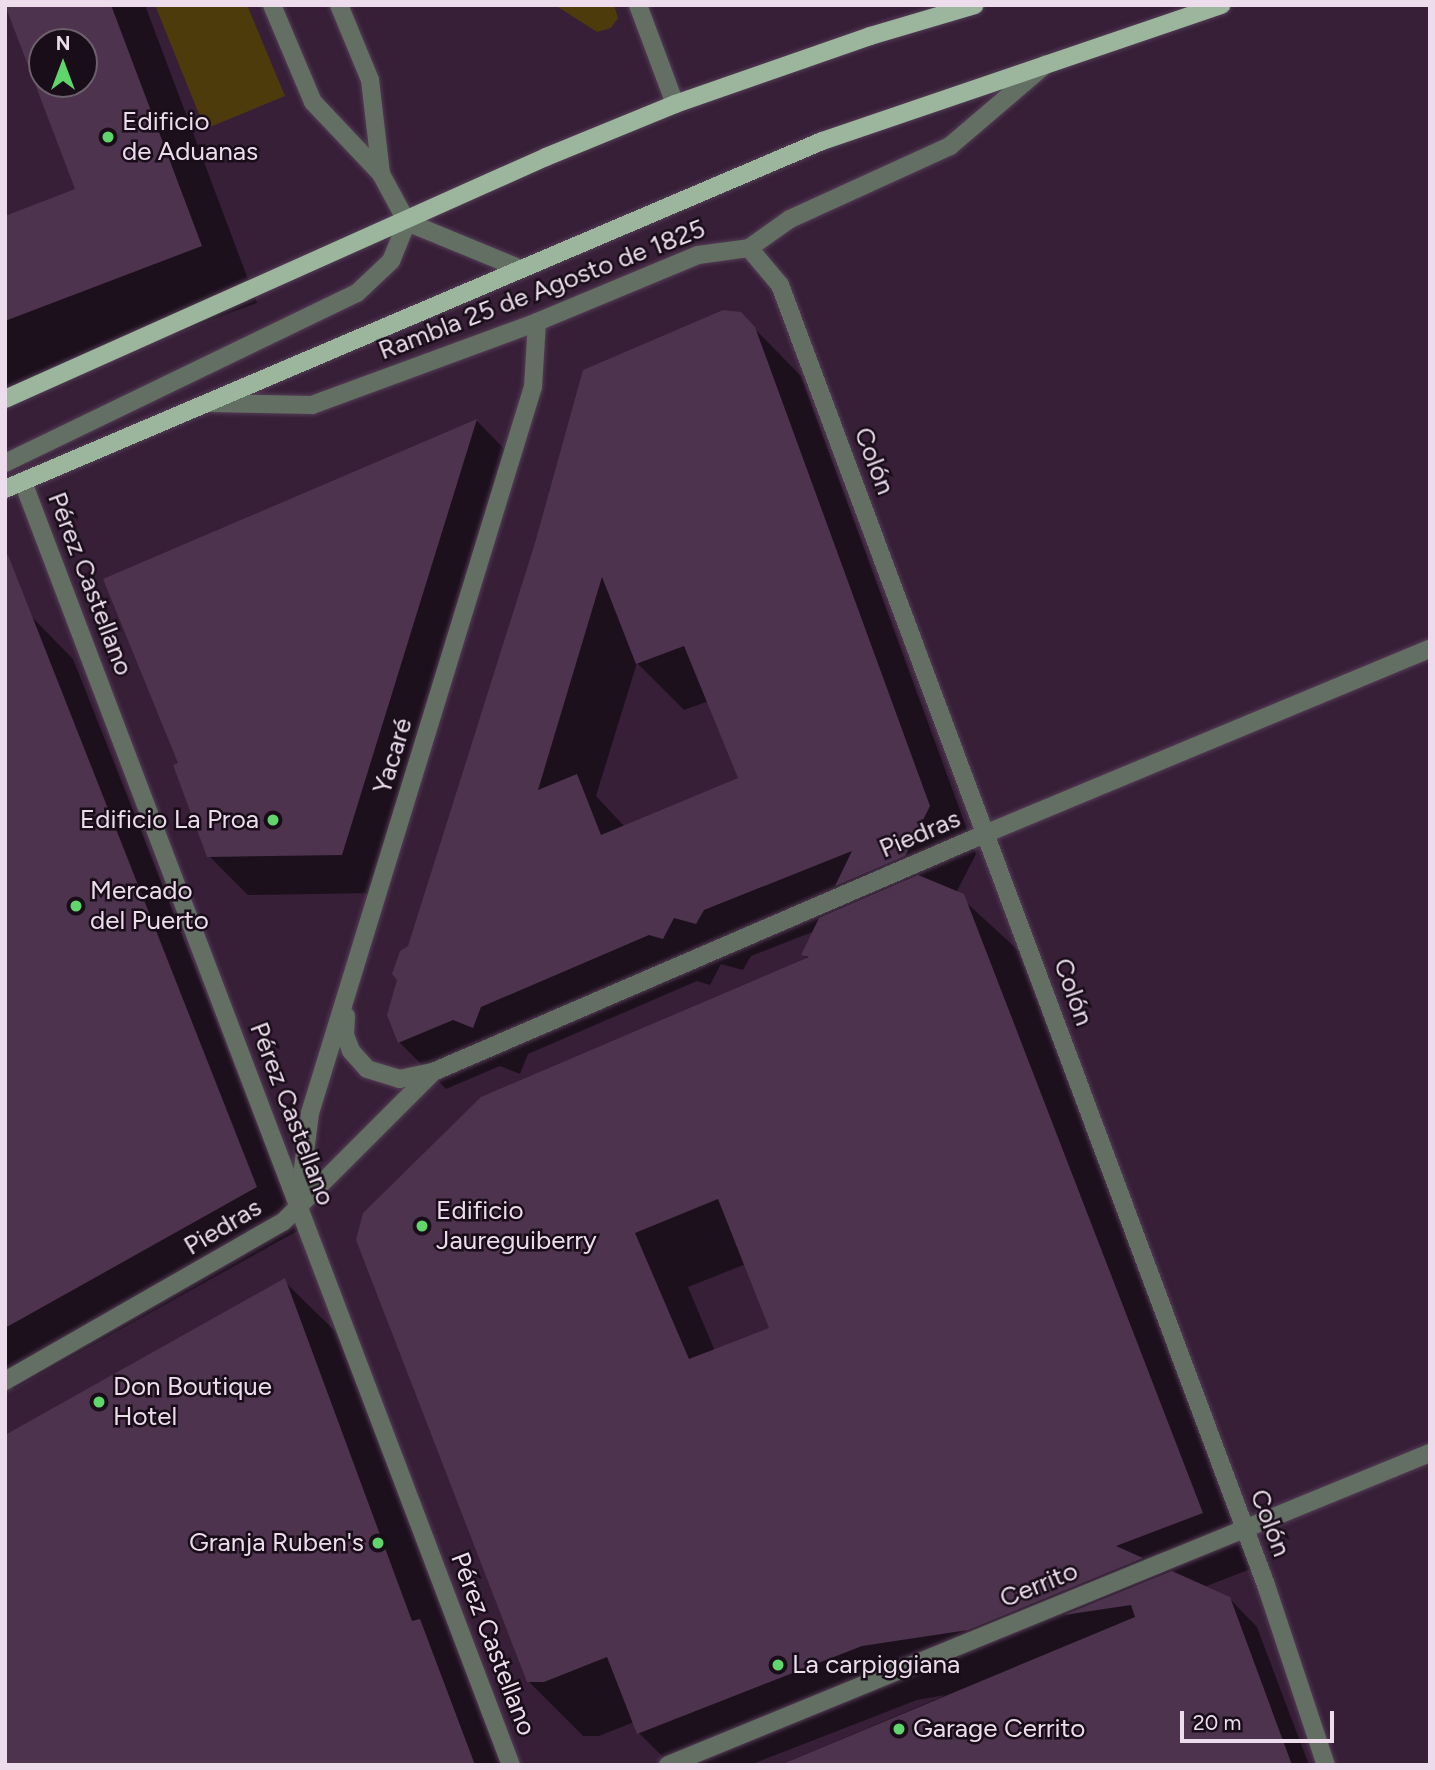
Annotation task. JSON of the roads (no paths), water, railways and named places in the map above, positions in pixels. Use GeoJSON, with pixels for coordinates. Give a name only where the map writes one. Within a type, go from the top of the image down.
{"type":"FeatureCollection","features":[{"type":"Feature","properties":{"kind":"main road"},"geometry":{"type":"LineString","coordinates":[[5,399],[675,104],[858,40],[975,5]]}},
{"type":"Feature","properties":{"kind":"main road","name":"Rambla 25 de Agosto de 1825"},"geometry":{"type":"LineString","coordinates":[[5,489],[822,141],[1051,60],[1222,5]]}},
{"type":"Feature","properties":{"kind":"street"},"geometry":{"type":"LineString","coordinates":[[272,5],[313,102],[381,174],[407,222],[521,270]]}},
{"type":"Feature","properties":{"kind":"street"},"geometry":{"type":"LineString","coordinates":[[339,5],[370,80],[381,174]]}},
{"type":"Feature","properties":{"kind":"street"},"geometry":{"type":"LineString","coordinates":[[638,5],[675,104]]}},
{"type":"Feature","properties":{"kind":"street","name":"Rambla 25 de Agosto de 1825"},"geometry":{"type":"LineString","coordinates":[[209,403],[312,405],[537,321],[698,255],[749,248],[790,219],[950,146],[1051,60]]}},
{"type":"Feature","properties":{"kind":"street"},"geometry":{"type":"LineString","coordinates":[[5,463],[357,293],[391,261],[407,222]]}},
{"type":"Feature","properties":{"kind":"street","name":"Colón"},"geometry":{"type":"LineString","coordinates":[[749,248],[780,285],[987,833],[1244,1530],[1325,1765]]}},
{"type":"Feature","properties":{"kind":"street","name":"Yacaré"},"geometry":{"type":"LineString","coordinates":[[299,1207],[310,1113],[533,387],[537,321]]}},
{"type":"Feature","properties":{"kind":"street","name":"Pérez Castellano"},"geometry":{"type":"LineString","coordinates":[[23,482],[511,1765]]}},
{"type":"Feature","properties":{"kind":"street","name":"Piedras"},"geometry":{"type":"LineString","coordinates":[[349,990],[345,1035],[351,1051],[367,1069],[399,1079],[433,1072],[987,833],[1430,649]]}},
{"type":"Feature","properties":{"kind":"street","name":"Piedras"},"geometry":{"type":"LineString","coordinates":[[5,1381],[264,1235],[299,1207],[433,1072]]}},
{"type":"Feature","properties":{"kind":"street","name":"Cerrito"},"geometry":{"type":"LineString","coordinates":[[668,1765],[1430,1453]]}},
{"type":"Feature","properties":{"kind":"place","name":"Edificio de Aduanas"},"geometry":{"type":"Point","coordinates":[108,137]}},
{"type":"Feature","properties":{"kind":"place","name":"Edificio La Proa"},"geometry":{"type":"Point","coordinates":[273,820]}},
{"type":"Feature","properties":{"kind":"place","name":"Mercado del Puerto"},"geometry":{"type":"Point","coordinates":[76,906]}},
{"type":"Feature","properties":{"kind":"place","name":"Edificio Jaureguiberry"},"geometry":{"type":"Point","coordinates":[422,1226]}},
{"type":"Feature","properties":{"kind":"place","name":"Don Boutique Hotel"},"geometry":{"type":"Point","coordinates":[99,1402]}},
{"type":"Feature","properties":{"kind":"place","name":"Granja Ruben's"},"geometry":{"type":"Point","coordinates":[378,1543]}},
{"type":"Feature","properties":{"kind":"place","name":"La carpiggiana"},"geometry":{"type":"Point","coordinates":[778,1665]}},
{"type":"Feature","properties":{"kind":"place","name":"Garage Cerrito"},"geometry":{"type":"Point","coordinates":[899,1729]}}]}
